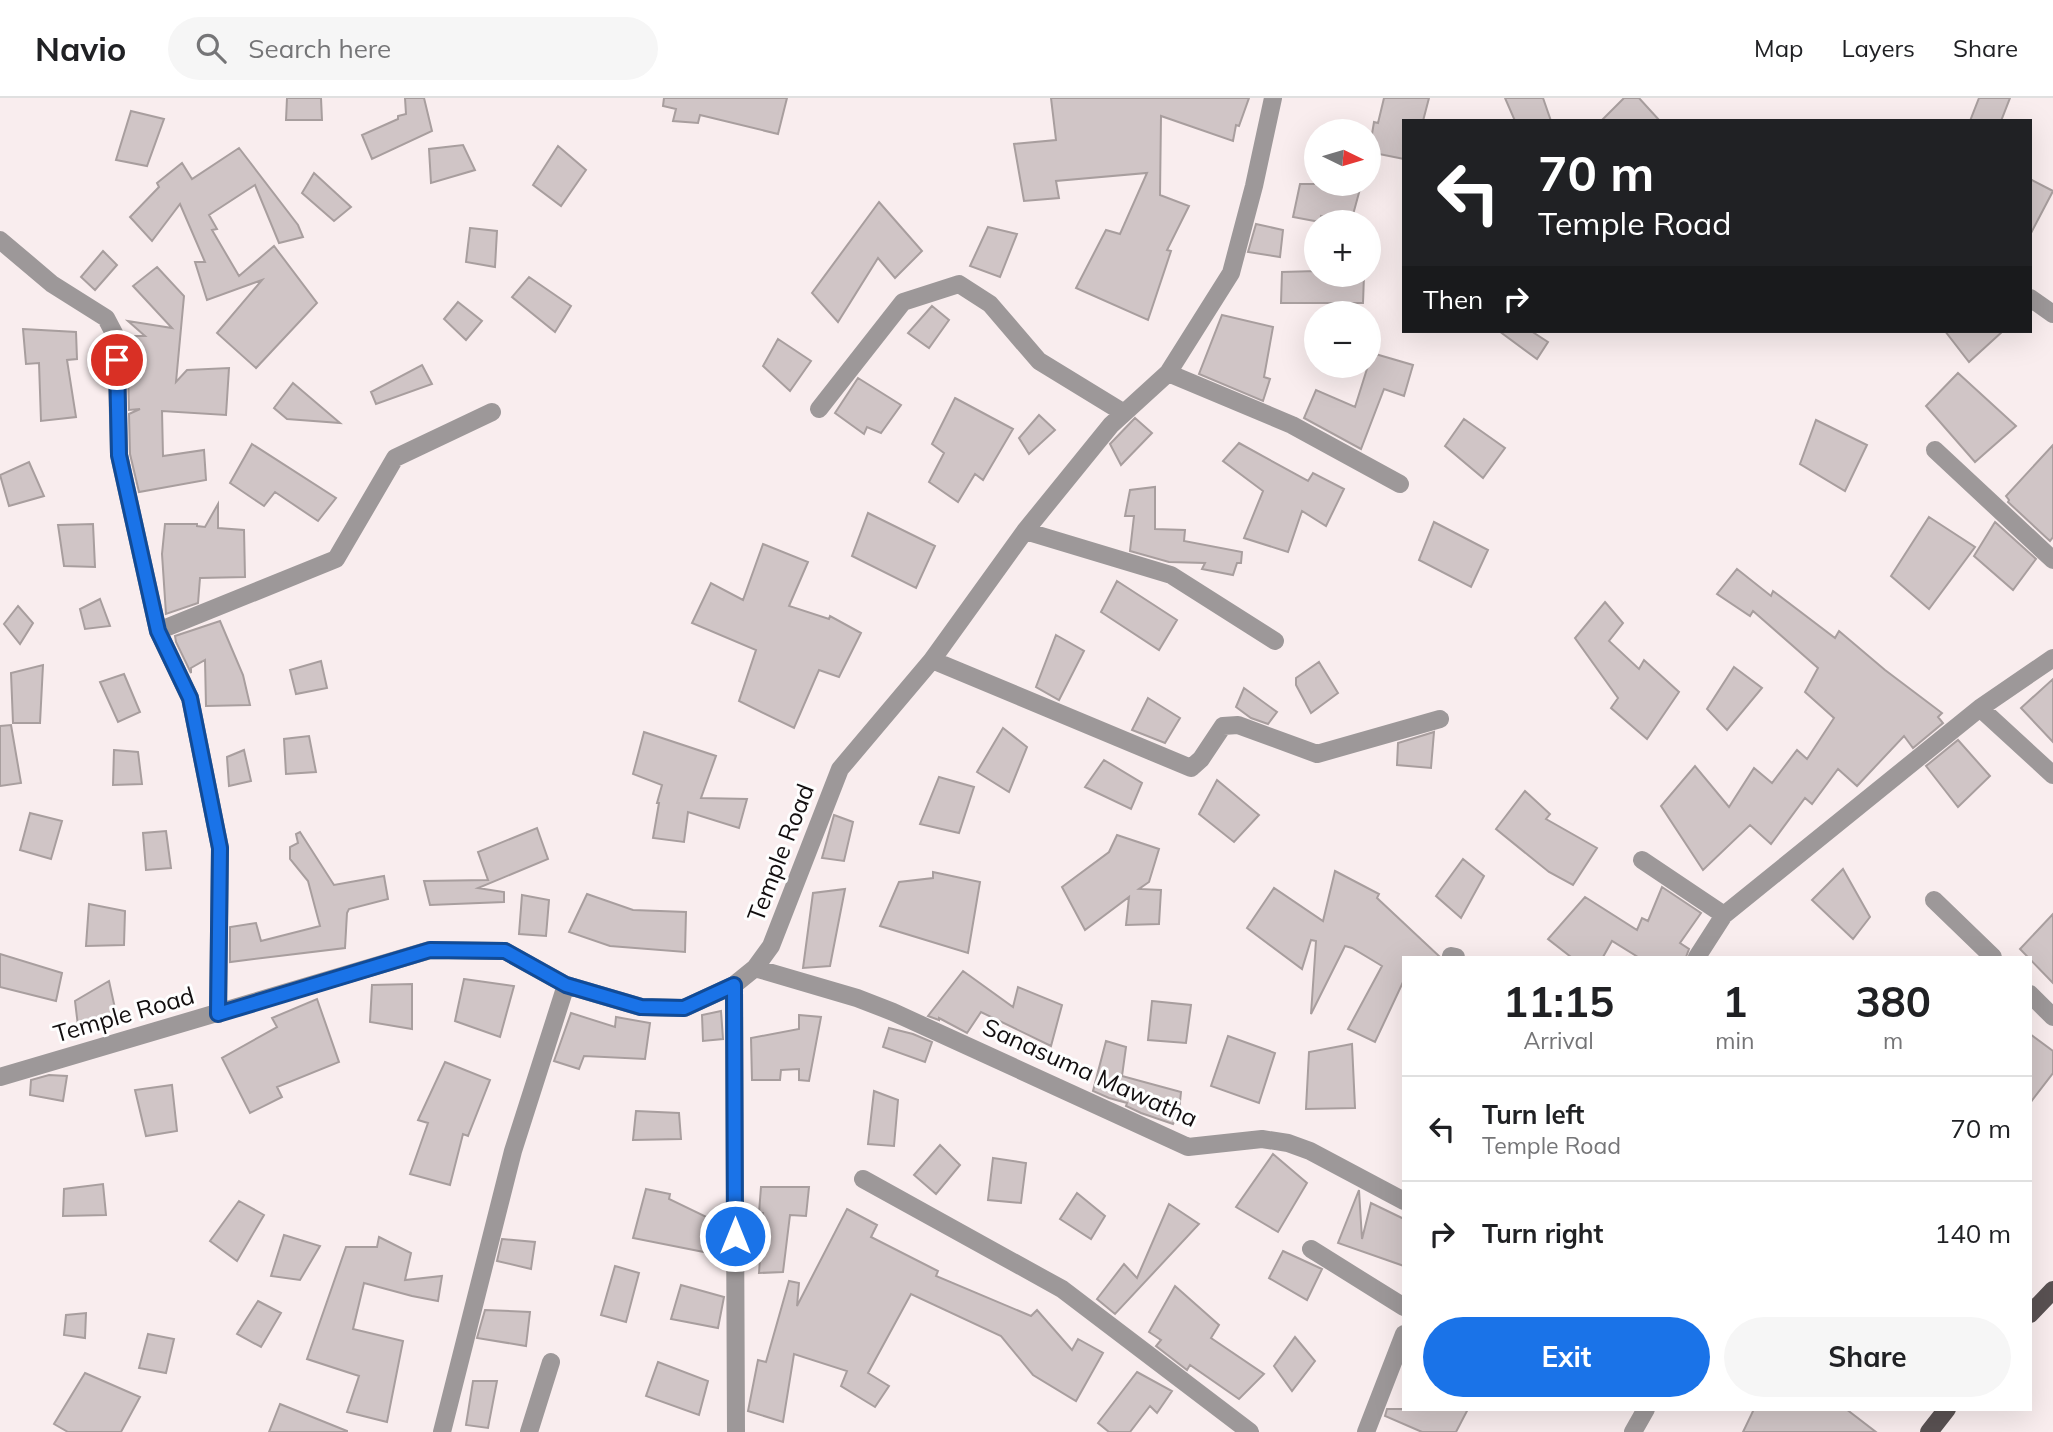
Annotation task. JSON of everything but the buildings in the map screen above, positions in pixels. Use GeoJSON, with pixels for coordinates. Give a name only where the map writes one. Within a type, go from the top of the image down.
{"type":"FeatureCollection","features":[{"type":"Feature","properties":{"kind":"main road"},"geometry":{"type":"LineString","coordinates":[[2032,1312],[2053,1290]]}},
{"type":"Feature","properties":{"kind":"main road"},"geometry":{"type":"LineString","coordinates":[[1929,1432],[1945,1411]]}},
{"type":"Feature","properties":{"kind":"street","name":"Temple Road"},"geometry":{"type":"LineString","coordinates":[[0,1077],[430,950],[505,951],[566,985],[641,1007],[684,1008],[734,985],[755,968],[771,946],[841,769],[932,660],[1025,531],[1111,425],[1168,373],[1231,273],[1273,98]]}},
{"type":"Feature","properties":{"kind":"street"},"geometry":{"type":"LineString","coordinates":[[0,240],[52,284],[106,318],[116,337],[119,455],[158,631],[190,698],[220,848],[218,1014]]}},
{"type":"Feature","properties":{"kind":"street"},"geometry":{"type":"LineString","coordinates":[[819,409],[902,302],[959,284],[990,304],[1039,361],[1124,413]]}},
{"type":"Feature","properties":{"kind":"street"},"geometry":{"type":"LineString","coordinates":[[2032,299],[2053,314]]}},
{"type":"Feature","properties":{"kind":"street"},"geometry":{"type":"LineString","coordinates":[[1168,373],[1292,425],[1400,484]]}},
{"type":"Feature","properties":{"kind":"street"},"geometry":{"type":"LineString","coordinates":[[158,631],[336,559],[395,458],[492,412]]}},
{"type":"Feature","properties":{"kind":"street"},"geometry":{"type":"LineString","coordinates":[[1935,450],[2053,560]]}},
{"type":"Feature","properties":{"kind":"street"},"geometry":{"type":"LineString","coordinates":[[1025,531],[1171,575],[1275,641]]}},
{"type":"Feature","properties":{"kind":"street"},"geometry":{"type":"LineString","coordinates":[[1698,956],[1715,933],[1724,915],[1980,708],[2053,658]]}},
{"type":"Feature","properties":{"kind":"street"},"geometry":{"type":"LineString","coordinates":[[932,660],[1191,768],[1201,759],[1223,726],[1238,725],[1317,754],[1440,719]]}},
{"type":"Feature","properties":{"kind":"street"},"geometry":{"type":"LineString","coordinates":[[1980,708],[2053,775]]}},
{"type":"Feature","properties":{"kind":"street"},"geometry":{"type":"LineString","coordinates":[[1642,860],[1724,915]]}},
{"type":"Feature","properties":{"kind":"street"},"geometry":{"type":"LineString","coordinates":[[1934,900],[1992,956]]}},
{"type":"Feature","properties":{"kind":"street","name":"Sanasuma Mawatha"},"geometry":{"type":"LineString","coordinates":[[755,968],[857,998],[893,1012],[1188,1147],[1262,1139],[1289,1143],[1310,1151],[1402,1200]]}},
{"type":"Feature","properties":{"kind":"street"},"geometry":{"type":"LineString","coordinates":[[442,1432],[513,1151],[566,985]]}},
{"type":"Feature","properties":{"kind":"street"},"geometry":{"type":"LineString","coordinates":[[734,985],[736,1432]]}},
{"type":"Feature","properties":{"kind":"street"},"geometry":{"type":"LineString","coordinates":[[2032,996],[2053,1017]]}},
{"type":"Feature","properties":{"kind":"street"},"geometry":{"type":"LineString","coordinates":[[863,1179],[1062,1289],[1250,1432]]}},
{"type":"Feature","properties":{"kind":"street"},"geometry":{"type":"LineString","coordinates":[[1311,1249],[1402,1306]]}},
{"type":"Feature","properties":{"kind":"street"},"geometry":{"type":"LineString","coordinates":[[1366,1432],[1402,1339]]}},
{"type":"Feature","properties":{"kind":"street"},"geometry":{"type":"LineString","coordinates":[[529,1432],[551,1362]]}},
{"type":"Feature","properties":{"kind":"street"},"geometry":{"type":"LineString","coordinates":[[1633,1432],[1645,1411]]}},
{"type":"Feature","properties":{"kind":"route"},"geometry":{"type":"LineString","coordinates":[[117,360],[119,455],[158,631],[190,698],[220,848],[218,1014],[430,950],[505,951],[566,985],[641,1007],[684,1008],[734,985],[735,1236]]}}]}
